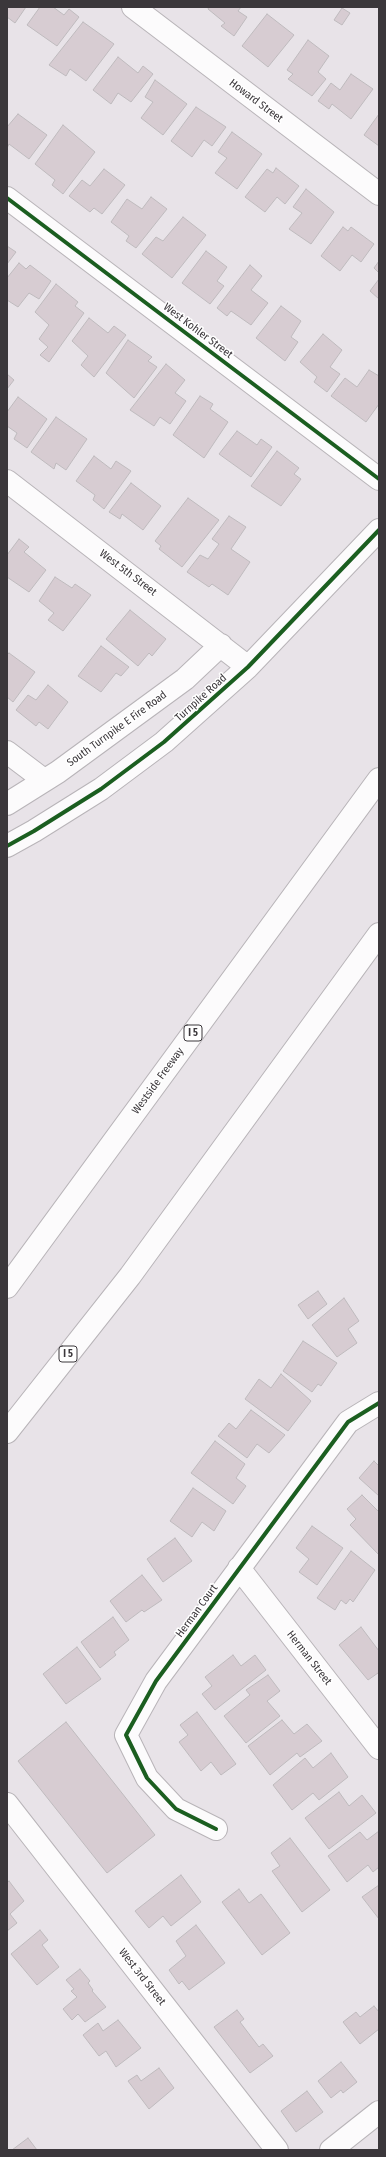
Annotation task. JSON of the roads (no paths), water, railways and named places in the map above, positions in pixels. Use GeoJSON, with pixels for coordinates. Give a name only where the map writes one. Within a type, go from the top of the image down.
{"type":"FeatureCollection","features":[{"type":"Feature","properties":{"kind":"main road","name":"Howard Street"},"geometry":{"type":"LineString","coordinates":[[133,7],[379,194]]}},
{"type":"Feature","properties":{"kind":"main road","name":"West Kohler Street"},"geometry":{"type":"LineString","coordinates":[[7,198],[379,479]]}},
{"type":"Feature","properties":{"kind":"main road","name":"West 5th Street"},"geometry":{"type":"LineString","coordinates":[[7,481],[248,667]]}},
{"type":"Feature","properties":{"kind":"main road","name":"Turnpike Road"},"geometry":{"type":"LineString","coordinates":[[7,846],[95,793],[197,714],[248,667],[379,530]]}},
{"type":"Feature","properties":{"kind":"main road","name":"South Turnpike E Fire Road"},"geometry":{"type":"LineString","coordinates":[[7,804],[44,780],[185,679],[220,645]]}},
{"type":"Feature","properties":{"kind":"main road"},"geometry":{"type":"LineString","coordinates":[[7,752],[44,780]]}},
{"type":"Feature","properties":{"kind":"main road","name":"Westside Freeway"},"geometry":{"type":"LineString","coordinates":[[7,1286],[379,778]]}},
{"type":"Feature","properties":{"kind":"main road","name":"I 5"},"geometry":{"type":"LineString","coordinates":[[7,1432],[130,1276],[379,934]]}},
{"type":"Feature","properties":{"kind":"main road","name":"Herman Court"},"geometry":{"type":"LineString","coordinates":[[216,1829],[176,1809],[147,1778],[126,1735],[156,1681],[348,1422],[379,1403]]}},
{"type":"Feature","properties":{"kind":"main road","name":"Herman Street"},"geometry":{"type":"LineString","coordinates":[[239,1568],[379,1748]]}},
{"type":"Feature","properties":{"kind":"main road","name":"West 3rd Street"},"geometry":{"type":"LineString","coordinates":[[7,1804],[277,2150]]}},
{"type":"Feature","properties":{"kind":"main road"},"geometry":{"type":"LineString","coordinates":[[331,2150],[379,2112]]}}]}
